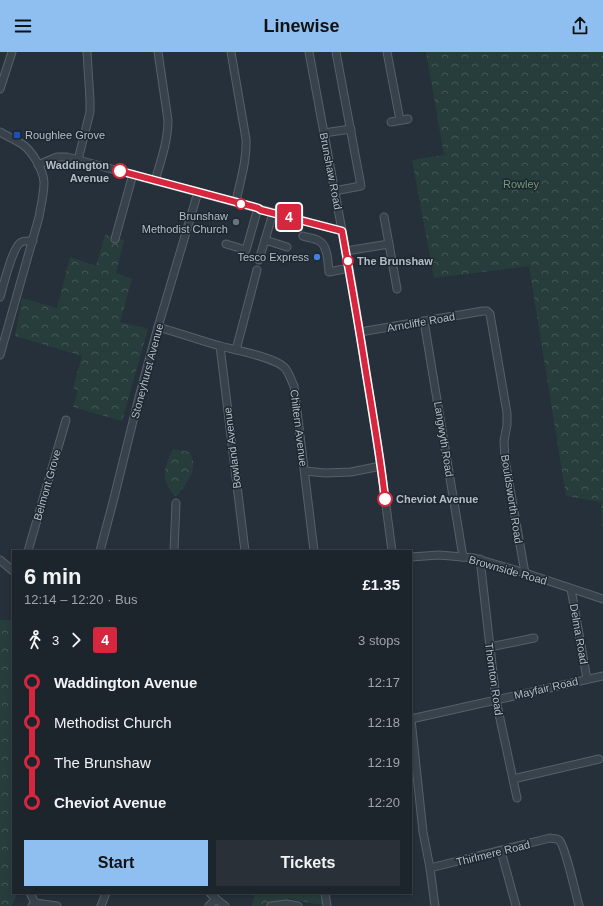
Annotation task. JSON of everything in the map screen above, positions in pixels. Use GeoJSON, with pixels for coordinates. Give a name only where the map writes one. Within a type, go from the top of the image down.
{"type":"FeatureCollection","features":[{"type":"Feature","properties":{"kind":"street"},"geometry":{"type":"LineString","coordinates":[[0,89],[12,52]]}},
{"type":"Feature","properties":{"kind":"street"},"geometry":{"type":"LineString","coordinates":[[78,160],[90,112],[87,52]]}},
{"type":"Feature","properties":{"kind":"street"},"geometry":{"type":"LineString","coordinates":[[155,181],[167,138],[168,129],[158,52]]}},
{"type":"Feature","properties":{"kind":"street"},"geometry":{"type":"LineString","coordinates":[[231,52],[246,139],[245,159],[236,202]]}},
{"type":"Feature","properties":{"kind":"street","name":"Brunshaw Road"},"geometry":{"type":"LineString","coordinates":[[309,52],[360,332],[381,466],[392,550]]}},
{"type":"Feature","properties":{"kind":"street"},"geometry":{"type":"LineString","coordinates":[[334,191],[361,186],[336,52]]}},
{"type":"Feature","properties":{"kind":"street"},"geometry":{"type":"LineString","coordinates":[[387,52],[400,120]]}},
{"type":"Feature","properties":{"kind":"street"},"geometry":{"type":"LineString","coordinates":[[391,122],[408,119]]}},
{"type":"Feature","properties":{"kind":"street"},"geometry":{"type":"LineString","coordinates":[[324,133],[351,129]]}},
{"type":"Feature","properties":{"kind":"street"},"geometry":{"type":"LineString","coordinates":[[0,132],[23,145],[34,156],[44,181],[43,196],[33,241],[0,355]]}},
{"type":"Feature","properties":{"kind":"street"},"geometry":{"type":"LineString","coordinates":[[38,166],[57,157],[67,157],[342,231]]}},
{"type":"Feature","properties":{"kind":"street"},"geometry":{"type":"LineString","coordinates":[[115,239],[133,174]]}},
{"type":"Feature","properties":{"kind":"street","name":"Stoneyhurst Avenue"},"geometry":{"type":"LineString","coordinates":[[100,550],[158,327],[198,192]]}},
{"type":"Feature","properties":{"kind":"street"},"geometry":{"type":"LineString","coordinates":[[226,244],[246,250],[258,208]]}},
{"type":"Feature","properties":{"kind":"street"},"geometry":{"type":"LineString","coordinates":[[259,260],[273,213]]}},
{"type":"Feature","properties":{"kind":"street"},"geometry":{"type":"LineString","coordinates":[[384,217],[398,289]]}},
{"type":"Feature","properties":{"kind":"street"},"geometry":{"type":"LineString","coordinates":[[303,236],[319,240],[324,244],[329,272],[349,268]]}},
{"type":"Feature","properties":{"kind":"street"},"geometry":{"type":"LineString","coordinates":[[265,240],[287,247]]}},
{"type":"Feature","properties":{"kind":"street"},"geometry":{"type":"LineString","coordinates":[[0,297],[16,249],[20,243],[33,241]]}},
{"type":"Feature","properties":{"kind":"street"},"geometry":{"type":"LineString","coordinates":[[346,251],[389,244]]}},
{"type":"Feature","properties":{"kind":"street"},"geometry":{"type":"LineString","coordinates":[[236,350],[257,270]]}},
{"type":"Feature","properties":{"kind":"street","name":"Arncliffe Road"},"geometry":{"type":"LineString","coordinates":[[360,332],[483,311]]}},
{"type":"Feature","properties":{"kind":"street","name":"Bouldsworth Road"},"geometry":{"type":"LineString","coordinates":[[483,311],[490,314],[507,413],[507,425],[504,441],[505,460],[524,573]]}},
{"type":"Feature","properties":{"kind":"street","name":"Langwyth Road"},"geometry":{"type":"LineString","coordinates":[[424,321],[463,557]]}},
{"type":"Feature","properties":{"kind":"street","name":"Chiltern Avenue"},"geometry":{"type":"LineString","coordinates":[[158,327],[274,361],[283,367],[294,386],[314,550]]}},
{"type":"Feature","properties":{"kind":"street","name":"Bowland Avenue"},"geometry":{"type":"LineString","coordinates":[[220,346],[245,550]]}},
{"type":"Feature","properties":{"kind":"street","name":"Belmont Grove"},"geometry":{"type":"LineString","coordinates":[[28,550],[66,420]]}},
{"type":"Feature","properties":{"kind":"street"},"geometry":{"type":"LineString","coordinates":[[304,471],[325,473],[344,472],[381,466]]}},
{"type":"Feature","properties":{"kind":"street"},"geometry":{"type":"LineString","coordinates":[[174,550],[176,502]]}},
{"type":"Feature","properties":{"kind":"street","name":"Brownside Road"},"geometry":{"type":"LineString","coordinates":[[412,557],[439,555],[480,559],[603,599]]}},
{"type":"Feature","properties":{"kind":"street","name":"Thornton Road"},"geometry":{"type":"LineString","coordinates":[[480,559],[496,700],[517,798]]}},
{"type":"Feature","properties":{"kind":"street"},"geometry":{"type":"LineString","coordinates":[[0,560],[12,570]]}},
{"type":"Feature","properties":{"kind":"street","name":"Delma Road"},"geometry":{"type":"LineString","coordinates":[[571,588],[587,679]]}},
{"type":"Feature","properties":{"kind":"street"},"geometry":{"type":"LineString","coordinates":[[490,647],[534,638]]}},
{"type":"Feature","properties":{"kind":"street","name":"Mayfair Road"},"geometry":{"type":"LineString","coordinates":[[412,719],[603,676]]}},
{"type":"Feature","properties":{"kind":"street"},"geometry":{"type":"LineString","coordinates":[[412,728],[423,832],[435,906]]}},
{"type":"Feature","properties":{"kind":"street"},"geometry":{"type":"LineString","coordinates":[[513,779],[599,759]]}},
{"type":"Feature","properties":{"kind":"street","name":"Thirlmere Road"},"geometry":{"type":"LineString","coordinates":[[430,868],[550,838],[556,839],[560,841],[565,852],[579,906]]}},
{"type":"Feature","properties":{"kind":"street"},"geometry":{"type":"LineString","coordinates":[[501,850],[516,906]]}},
{"type":"Feature","properties":{"kind":"street"},"geometry":{"type":"LineString","coordinates":[[30,894],[33,904],[57,906]]}},
{"type":"Feature","properties":{"kind":"street"},"geometry":{"type":"LineString","coordinates":[[101,906],[106,894]]}},
{"type":"Feature","properties":{"kind":"street"},"geometry":{"type":"LineString","coordinates":[[211,894],[225,906]]}},
{"type":"Feature","properties":{"kind":"street"},"geometry":{"type":"LineString","coordinates":[[325,894],[327,906]]}},
{"type":"Feature","properties":{"kind":"street"},"geometry":{"type":"LineString","coordinates":[[209,906],[216,899]]}},
{"type":"Feature","properties":{"kind":"street"},"geometry":{"type":"LineString","coordinates":[[271,906],[288,904],[298,906]]}},
{"type":"Feature","properties":{"kind":"green space","name":"Rowley"},"geometry":{"type":"Polygon","coordinates":[[[426,52],[603,52],[603,530],[601,502],[566,496],[529,266],[434,278],[412,160],[444,155],[426,52]]]}},
{"type":"Feature","properties":{"kind":"green space"},"geometry":{"type":"Polygon","coordinates":[[[105,235],[124,240],[116,273],[132,279],[120,322],[148,329],[122,421],[73,407],[78,390],[73,388],[82,356],[15,336],[22,298],[57,308],[70,257],[96,266],[105,235]]]}},
{"type":"Feature","properties":{"kind":"green space"},"geometry":{"type":"Polygon","coordinates":[[[173,449],[190,452],[193,464],[191,475],[177,496],[175,496],[169,488],[165,479],[166,466],[173,449]]]}},
{"type":"Feature","properties":{"kind":"green space"},"geometry":{"type":"Polygon","coordinates":[[[0,620],[12,620],[12,894],[17,894],[12,906],[0,906],[0,620]]]}},
{"type":"Feature","properties":{"kind":"green space"},"geometry":{"type":"Polygon","coordinates":[[[255,894],[329,894],[331,906],[288,898],[287,906],[252,906],[255,894]]]}},
{"type":"Feature","properties":{"kind":"bus line","name":"4"},"geometry":{"type":"LineString","coordinates":[[120,171],[342,231],[353,290],[385,499]]}},
{"type":"Feature","properties":{"kind":"place","name":"Roughlee Grove"},"geometry":{"type":"Point","coordinates":[17,135]}},
{"type":"Feature","properties":{"kind":"place","name":"Waddington Avenue"},"geometry":{"type":"Point","coordinates":[120,171]}},
{"type":"Feature","properties":{"kind":"place","name":"Brunshaw Methodist Church"},"geometry":{"type":"Point","coordinates":[236,222]}},
{"type":"Feature","properties":{"kind":"place","name":"Tesco Express"},"geometry":{"type":"Point","coordinates":[317,257]}},
{"type":"Feature","properties":{"kind":"place","name":"The Brunshaw"},"geometry":{"type":"Point","coordinates":[348,261]}},
{"type":"Feature","properties":{"kind":"place","name":"Cheviot Avenue"},"geometry":{"type":"Point","coordinates":[385,499]}}]}
